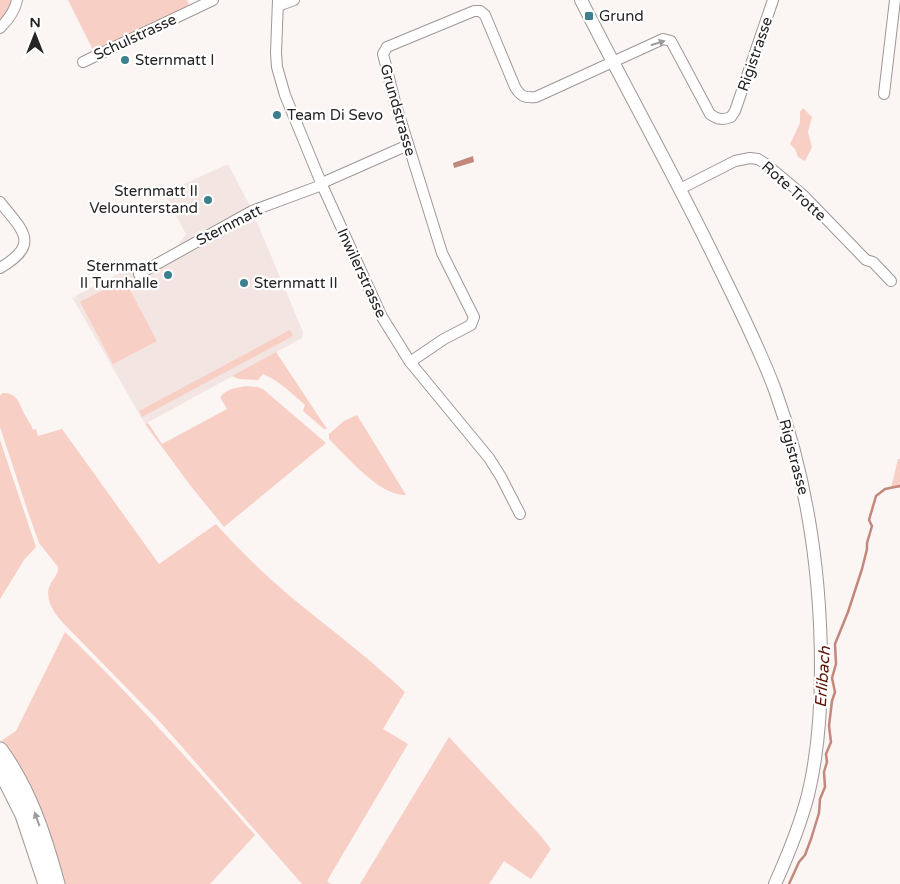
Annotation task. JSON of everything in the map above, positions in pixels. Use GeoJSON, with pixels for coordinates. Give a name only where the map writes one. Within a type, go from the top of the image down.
{"type":"FeatureCollection","features":[{"type":"Feature","properties":{"kind":"main road"},"geometry":{"type":"LineString","coordinates":[[0,750],[26,793],[58,884]]}},
{"type":"Feature","properties":{"kind":"main road"},"geometry":{"type":"LineString","coordinates":[[0,769],[23,814],[46,884]]}},
{"type":"Feature","properties":{"kind":"street"},"geometry":{"type":"LineString","coordinates":[[0,28],[7,21],[17,0]]}},
{"type":"Feature","properties":{"kind":"street","name":"Schulstrasse"},"geometry":{"type":"LineString","coordinates":[[83,62],[213,0]]}},
{"type":"Feature","properties":{"kind":"street"},"geometry":{"type":"LineString","coordinates":[[278,3],[294,0]]}},
{"type":"Feature","properties":{"kind":"street","name":"Rigistrasse"},"geometry":{"type":"LineString","coordinates":[[582,0],[746,321],[774,387],[795,454],[810,524],[818,594],[821,640],[818,728],[814,767],[797,835],[775,884]]}},
{"type":"Feature","properties":{"kind":"street","name":"Rigistrasse"},"geometry":{"type":"LineString","coordinates":[[613,61],[663,39],[671,41],[710,114],[716,119],[725,120],[731,117],[754,59],[773,0]]}},
{"type":"Feature","properties":{"kind":"street"},"geometry":{"type":"LineString","coordinates":[[884,94],[895,0]]}},
{"type":"Feature","properties":{"kind":"street","name":"Inwilerstrasse"},"geometry":{"type":"LineString","coordinates":[[278,3],[277,67],[285,95],[322,184],[382,317],[410,362],[489,458],[520,514]]}},
{"type":"Feature","properties":{"kind":"street","name":"Grundstrasse"},"geometry":{"type":"LineString","coordinates":[[410,362],[471,325],[474,318],[442,253],[394,102],[383,54],[388,47],[474,11],[480,11],[485,15],[515,87],[519,94],[526,98],[536,96],[613,61]]}},
{"type":"Feature","properties":{"kind":"street","name":"Sternmatt"},"geometry":{"type":"LineString","coordinates":[[140,274],[252,211],[322,184],[408,145]]}},
{"type":"Feature","properties":{"kind":"street","name":"Rote Trotte"},"geometry":{"type":"LineString","coordinates":[[680,190],[743,158],[758,159],[803,195],[866,260],[873,262],[891,281]]}},
{"type":"Feature","properties":{"kind":"street"},"geometry":{"type":"LineString","coordinates":[[0,202],[23,231],[25,241],[23,249],[16,257],[0,268]]}},
{"type":"Feature","properties":{"kind":"shaded area"},"geometry":{"type":"Polygon","coordinates":[[[0,0],[11,0],[11,5],[0,21],[0,0]]]}},
{"type":"Feature","properties":{"kind":"shaded area"},"geometry":{"type":"Polygon","coordinates":[[[68,0],[187,0],[189,5],[94,52],[68,0]]]}},
{"type":"Feature","properties":{"kind":"shaded area"},"geometry":{"type":"Polygon","coordinates":[[[803,108],[812,117],[808,132],[812,147],[805,161],[798,157],[795,149],[790,144],[800,123],[800,112],[803,108]]]}},
{"type":"Feature","properties":{"kind":"shaded area"},"geometry":{"type":"Polygon","coordinates":[[[473,156],[474,162],[454,168],[453,163],[473,156]]]}},
{"type":"Feature","properties":{"kind":"shaded area"},"geometry":{"type":"Polygon","coordinates":[[[228,164],[251,208],[303,332],[302,338],[145,424],[72,297],[77,299],[75,296],[120,273],[139,271],[173,251],[186,234],[164,193],[228,164]]]}},
{"type":"Feature","properties":{"kind":"shaded area"},"geometry":{"type":"Polygon","coordinates":[[[124,279],[157,341],[113,364],[80,302],[124,279]]]}},
{"type":"Feature","properties":{"kind":"shaded area"},"geometry":{"type":"Polygon","coordinates":[[[290,330],[293,336],[142,417],[139,411],[290,330]]]}},
{"type":"Feature","properties":{"kind":"shaded area"},"geometry":{"type":"Polygon","coordinates":[[[276,352],[327,429],[324,429],[303,411],[305,405],[275,380],[263,374],[258,380],[239,379],[232,376],[276,352]]]}},
{"type":"Feature","properties":{"kind":"shaded area"},"geometry":{"type":"Polygon","coordinates":[[[246,386],[263,389],[326,443],[224,527],[145,424],[148,423],[162,444],[227,409],[220,397],[235,388],[246,386]]]}},
{"type":"Feature","properties":{"kind":"shaded area"},"geometry":{"type":"Polygon","coordinates":[[[3,393],[15,397],[33,430],[36,429],[38,436],[62,429],[159,564],[216,524],[279,587],[405,692],[383,729],[408,744],[327,881],[331,884],[302,884],[162,724],[56,614],[50,603],[48,591],[58,567],[39,543],[0,427],[0,395],[3,393]]]}},
{"type":"Feature","properties":{"kind":"shaded area"},"geometry":{"type":"Polygon","coordinates":[[[357,415],[406,495],[396,494],[375,483],[354,465],[329,439],[329,434],[344,421],[357,415]]]}},
{"type":"Feature","properties":{"kind":"shaded area"},"geometry":{"type":"Polygon","coordinates":[[[0,440],[36,547],[24,560],[0,599],[0,440]]]}},
{"type":"Feature","properties":{"kind":"shaded area"},"geometry":{"type":"Polygon","coordinates":[[[898,459],[900,459],[900,488],[891,488],[898,459]]]}},
{"type":"Feature","properties":{"kind":"shaded area"},"geometry":{"type":"Polygon","coordinates":[[[65,632],[138,706],[255,835],[210,884],[64,884],[11,754],[1,741],[16,731],[65,632]]]}},
{"type":"Feature","properties":{"kind":"shaded area"},"geometry":{"type":"Polygon","coordinates":[[[449,737],[551,849],[531,879],[504,861],[489,884],[360,884],[449,737]]]}},
{"type":"Feature","properties":{"kind":"waterway","name":"Erlibach"},"geometry":{"type":"LineString","coordinates":[[789,884],[799,862],[805,855],[811,839],[819,813],[820,799],[825,787],[824,772],[827,762],[826,754],[831,742],[829,726],[835,692],[832,678],[836,664],[835,644],[862,569],[872,526],[869,520],[876,496],[885,489],[900,486]]}},
{"type":"Feature","properties":{"kind":"place","name":"Grund"},"geometry":{"type":"Point","coordinates":[589,16]}},
{"type":"Feature","properties":{"kind":"place","name":"Sternmatt I"},"geometry":{"type":"Point","coordinates":[125,60]}},
{"type":"Feature","properties":{"kind":"place","name":"Team Di Sevo"},"geometry":{"type":"Point","coordinates":[277,115]}},
{"type":"Feature","properties":{"kind":"place","name":"Sternmatt II Velounterstand"},"geometry":{"type":"Point","coordinates":[208,200]}},
{"type":"Feature","properties":{"kind":"place","name":"Sternmatt II Turnhalle"},"geometry":{"type":"Point","coordinates":[168,275]}},
{"type":"Feature","properties":{"kind":"place","name":"Sternmatt II"},"geometry":{"type":"Point","coordinates":[244,283]}}]}
